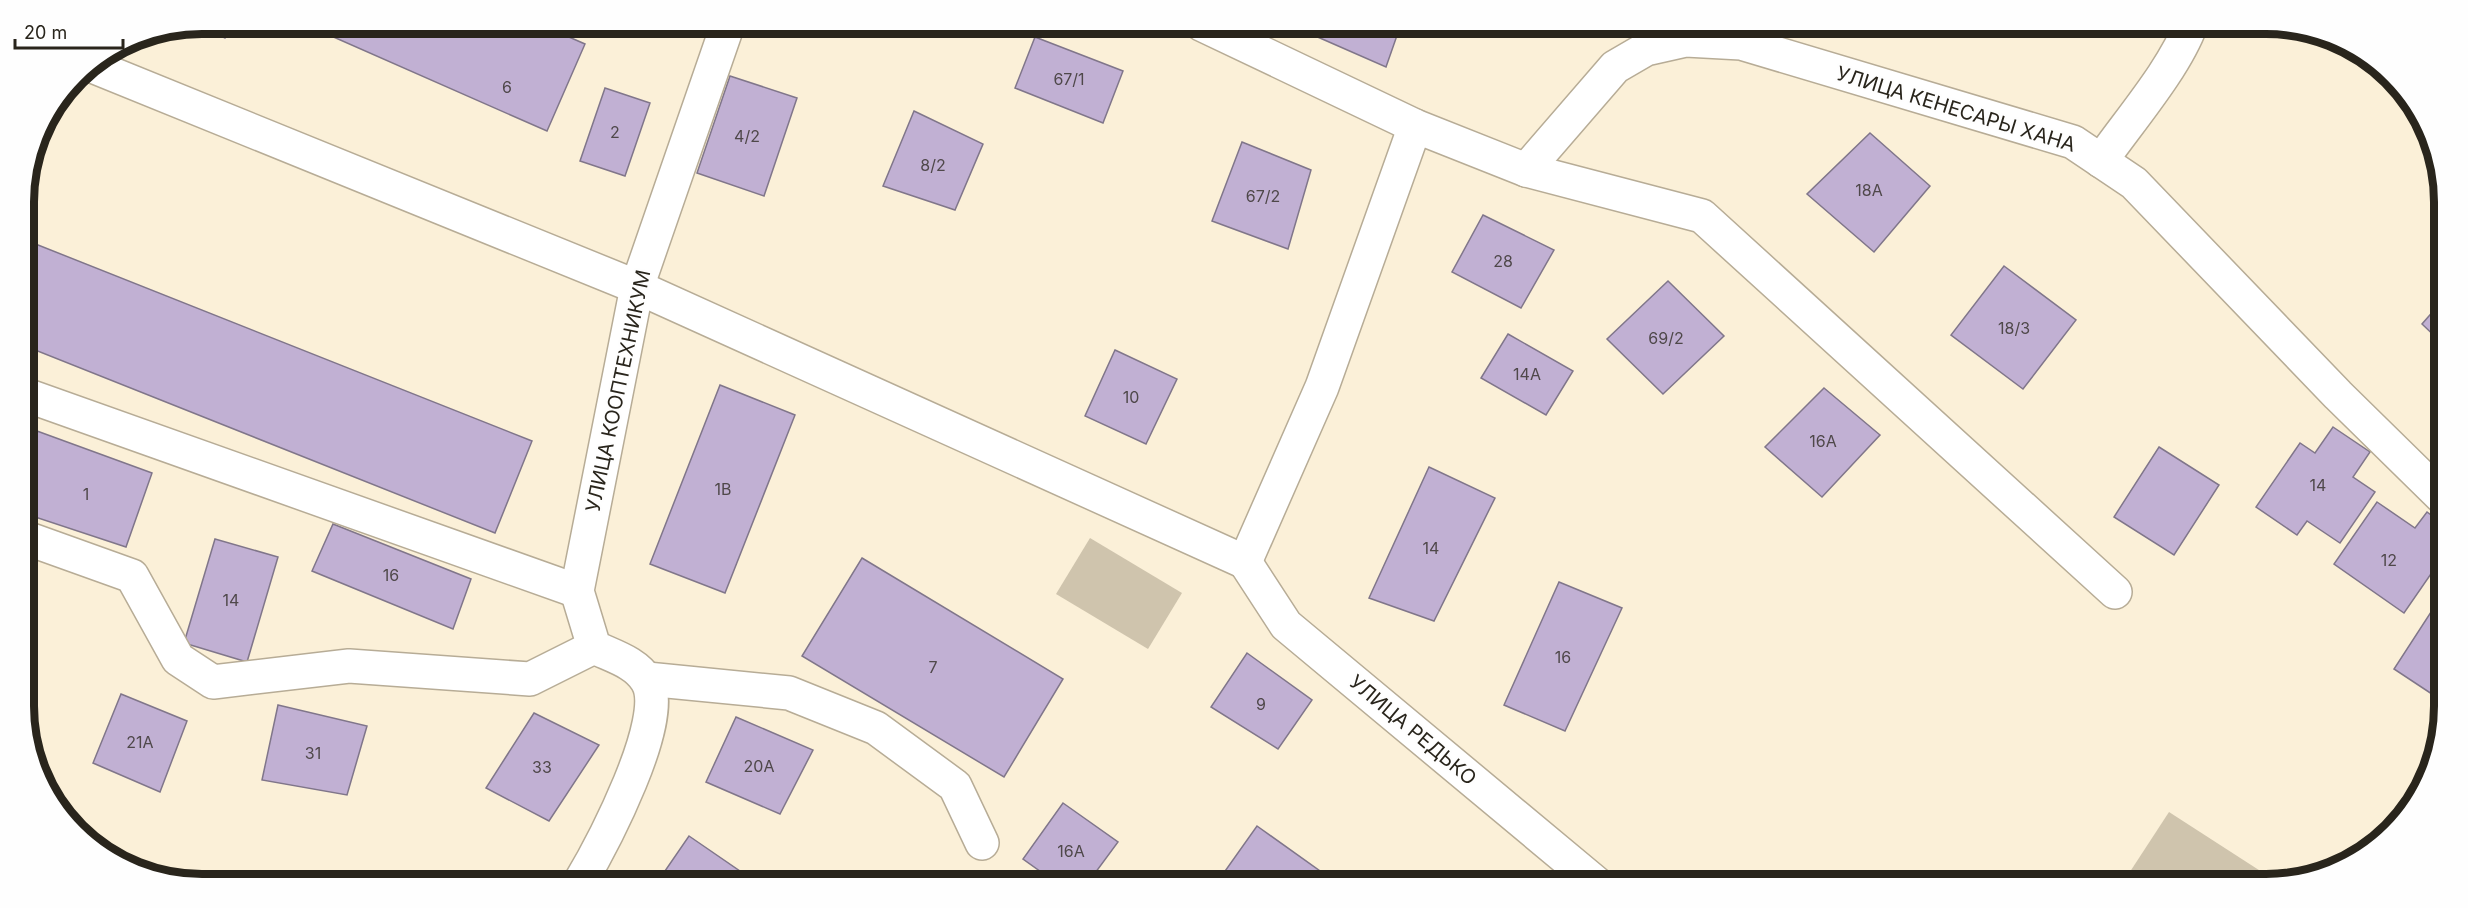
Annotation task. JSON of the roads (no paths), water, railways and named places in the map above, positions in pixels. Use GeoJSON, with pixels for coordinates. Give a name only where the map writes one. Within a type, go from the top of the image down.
{"type":"FeatureCollection","features":[{"type":"Feature","properties":{"kind":"street"},"geometry":{"type":"LineString","coordinates":[[2101,160],[2167,68],[2188,34]]}},
{"type":"Feature","properties":{"kind":"street","name":"УЛИЦА КООПТЕХНИКУМ"},"geometry":{"type":"LineString","coordinates":[[577,591],[637,287],[724,35]]}},
{"type":"Feature","properties":{"kind":"street"},"geometry":{"type":"LineString","coordinates":[[1223,35],[1415,126],[1526,170],[1702,216],[2115,592]]}},
{"type":"Feature","properties":{"kind":"street","name":"УЛИЦА КЕНЕСАРЫ ХАНА"},"geometry":{"type":"LineString","coordinates":[[1526,170],[1615,67],[1646,49],[1686,40],[1741,44],[2073,142],[2134,183],[2338,395],[2434,489]]}},
{"type":"Feature","properties":{"kind":"street"},"geometry":{"type":"LineString","coordinates":[[101,69],[637,287],[1245,562],[1322,387],[1415,126]]}},
{"type":"Feature","properties":{"kind":"street"},"geometry":{"type":"LineString","coordinates":[[35,398],[577,591],[594,647],[633,665],[647,679],[654,695],[646,743],[598,853],[585,874]]}},
{"type":"Feature","properties":{"kind":"street"},"geometry":{"type":"LineString","coordinates":[[34,541],[132,576],[178,659],[213,682],[349,666],[530,679],[594,647]]}},
{"type":"Feature","properties":{"kind":"street","name":"УЛИЦА РЕДЬКО"},"geometry":{"type":"LineString","coordinates":[[1245,562],[1286,624],[1584,873]]}},
{"type":"Feature","properties":{"kind":"street"},"geometry":{"type":"LineString","coordinates":[[647,679],[789,693],[876,729],[956,786],[982,843]]}}]}
